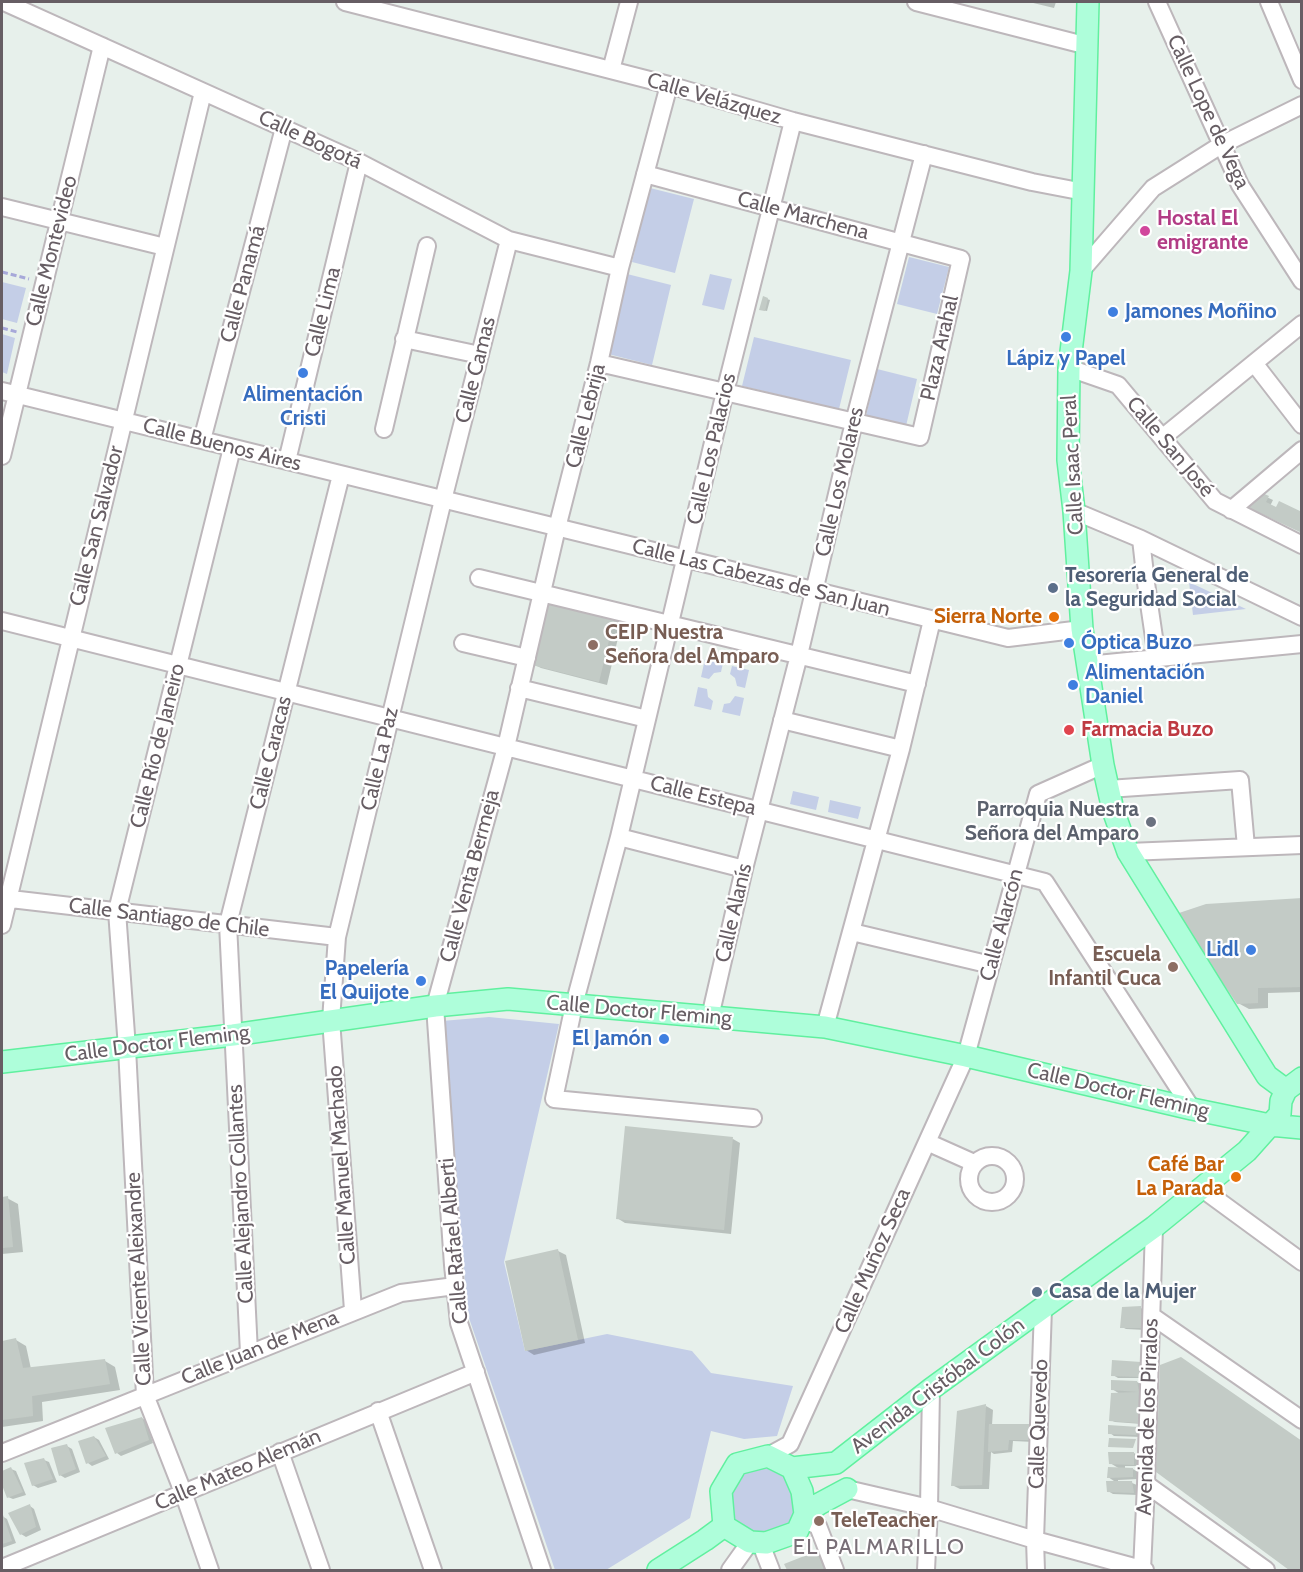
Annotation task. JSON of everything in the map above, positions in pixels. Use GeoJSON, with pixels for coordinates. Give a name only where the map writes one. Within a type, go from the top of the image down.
{"type":"FeatureCollection","features":[{"type":"Feature","properties":{"kind":"main road","name":"Calle Isaac Peral"},"geometry":{"type":"LineString","coordinates":[[1088,2],[1082,271],[1070,368],[1068,460],[1082,629],[1102,765],[1113,810],[1128,852],[1268,1077],[1294,1084]]}},
{"type":"Feature","properties":{"kind":"main road","name":"Calle Doctor Fleming"},"geometry":{"type":"LineString","coordinates":[[2,1062],[233,1035],[435,1006],[508,999],[825,1027],[966,1056],[1192,1109],[1270,1125],[1302,1128]]}},
{"type":"Feature","properties":{"kind":"main road","name":"Avenida Cristóbal Colón"},"geometry":{"type":"LineString","coordinates":[[792,1468],[836,1463],[931,1389],[1154,1227],[1247,1151],[1280,1114],[1281,1101],[1294,1084]]}},
{"type":"Feature","properties":{"kind":"main road"},"geometry":{"type":"LineString","coordinates":[[724,1526],[721,1491],[738,1464],[768,1456],[792,1468],[802,1491],[804,1517]]}},
{"type":"Feature","properties":{"kind":"main road"},"geometry":{"type":"LineString","coordinates":[[724,1526],[758,1543],[797,1532],[804,1517],[819,1504],[847,1489]]}},
{"type":"Feature","properties":{"kind":"main road"},"geometry":{"type":"LineString","coordinates":[[658,1570],[724,1526]]}},
{"type":"Feature","properties":{"kind":"street","name":"Calle Bogotá"},"geometry":{"type":"LineString","coordinates":[[2,2],[359,162],[509,240],[620,268]]}},
{"type":"Feature","properties":{"kind":"street","name":"Calle Velázquez"},"geometry":{"type":"LineString","coordinates":[[345,2],[669,85],[793,121],[1032,182],[1084,192]]}},
{"type":"Feature","properties":{"kind":"street"},"geometry":{"type":"LineString","coordinates":[[611,70],[629,2]]}},
{"type":"Feature","properties":{"kind":"street"},"geometry":{"type":"LineString","coordinates":[[916,2],[1088,46]]}},
{"type":"Feature","properties":{"kind":"street","name":"Calle Lope de Vega"},"geometry":{"type":"LineString","coordinates":[[1157,2],[1240,185],[1302,280]]}},
{"type":"Feature","properties":{"kind":"street"},"geometry":{"type":"LineString","coordinates":[[1269,2],[1302,80]]}},
{"type":"Feature","properties":{"kind":"street","name":"Calle Montevideo"},"geometry":{"type":"LineString","coordinates":[[2,456],[9,393],[44,283],[102,46]]}},
{"type":"Feature","properties":{"kind":"street","name":"Calle Lebrija"},"geometry":{"type":"LineString","coordinates":[[506,747],[620,268],[669,85]]}},
{"type":"Feature","properties":{"kind":"street","name":"Calle San Salvador"},"geometry":{"type":"LineString","coordinates":[[2,925],[5,898],[203,92]]}},
{"type":"Feature","properties":{"kind":"street"},"geometry":{"type":"LineString","coordinates":[[1082,271],[1153,188],[1221,145],[1302,105]]}},
{"type":"Feature","properties":{"kind":"street","name":"Calle Los Palacios"},"geometry":{"type":"LineString","coordinates":[[753,1118],[554,1099],[574,1005],[619,837],[725,392],[793,121]]}},
{"type":"Feature","properties":{"kind":"street","name":"Calle Panamá"},"geometry":{"type":"LineString","coordinates":[[202,440],[284,128]]}},
{"type":"Feature","properties":{"kind":"street","name":"Calle Los Molares"},"geometry":{"type":"LineString","coordinates":[[760,810],[854,422],[924,154]]}},
{"type":"Feature","properties":{"kind":"street","name":"Calle Lima"},"geometry":{"type":"LineString","coordinates":[[287,461],[359,162]]}},
{"type":"Feature","properties":{"kind":"street","name":"Calle Marchena"},"geometry":{"type":"LineString","coordinates":[[645,174],[961,259]]}},
{"type":"Feature","properties":{"kind":"street"},"geometry":{"type":"LineString","coordinates":[[2,207],[165,247]]}},
{"type":"Feature","properties":{"kind":"street","name":"Calle Camas"},"geometry":{"type":"LineString","coordinates":[[442,500],[509,240]]}},
{"type":"Feature","properties":{"kind":"street"},"geometry":{"type":"LineString","coordinates":[[384,429],[427,246]]}},
{"type":"Feature","properties":{"kind":"street","name":"Plaza Arahal"},"geometry":{"type":"LineString","coordinates":[[854,422],[920,437],[961,259]]}},
{"type":"Feature","properties":{"kind":"street"},"geometry":{"type":"LineString","coordinates":[[1162,438],[1302,324]]}},
{"type":"Feature","properties":{"kind":"street"},"geometry":{"type":"LineString","coordinates":[[404,339],[480,356]]}},
{"type":"Feature","properties":{"kind":"street"},"geometry":{"type":"LineString","coordinates":[[599,363],[854,422]]}},
{"type":"Feature","properties":{"kind":"street"},"geometry":{"type":"LineString","coordinates":[[1254,363],[1302,425]]}},
{"type":"Feature","properties":{"kind":"street","name":"Calle San José"},"geometry":{"type":"LineString","coordinates":[[1070,368],[1118,385],[1215,501],[1302,545]]}},
{"type":"Feature","properties":{"kind":"street","name":"Calle Buenos Aires"},"geometry":{"type":"LineString","coordinates":[[9,393],[442,500]]}},
{"type":"Feature","properties":{"kind":"street","name":"Calle Río de Janeiro"},"geometry":{"type":"LineString","coordinates":[[127,1048],[117,911],[232,448]]}},
{"type":"Feature","properties":{"kind":"street"},"geometry":{"type":"LineString","coordinates":[[1231,510],[1302,450]]}},
{"type":"Feature","properties":{"kind":"street","name":"Calle Caracas"},"geometry":{"type":"LineString","coordinates":[[233,1035],[228,924],[341,475]]}},
{"type":"Feature","properties":{"kind":"street","name":"Calle Las Cabezas de San Juan"},"geometry":{"type":"LineString","coordinates":[[442,500],[1008,638],[1082,629]]}},
{"type":"Feature","properties":{"kind":"street","name":"Calle La Paz"},"geometry":{"type":"LineString","coordinates":[[331,1020],[337,937],[442,500]]}},
{"type":"Feature","properties":{"kind":"street"},"geometry":{"type":"LineString","coordinates":[[1074,511],[1141,539],[1300,613],[1302,634]]}},
{"type":"Feature","properties":{"kind":"street"},"geometry":{"type":"LineString","coordinates":[[1141,539],[1157,658]]}},
{"type":"Feature","properties":{"kind":"street"},"geometry":{"type":"LineString","coordinates":[[479,578],[917,684]]}},
{"type":"Feature","properties":{"kind":"street"},"geometry":{"type":"LineString","coordinates":[[825,1027],[901,749],[932,620]]}},
{"type":"Feature","properties":{"kind":"street","name":"Calle Estepa"},"geometry":{"type":"LineString","coordinates":[[2,621],[1045,882],[1192,1109]]}},
{"type":"Feature","properties":{"kind":"street"},"geometry":{"type":"LineString","coordinates":[[463,644],[527,658]]}},
{"type":"Feature","properties":{"kind":"street"},"geometry":{"type":"LineString","coordinates":[[1087,665],[1302,644]]}},
{"type":"Feature","properties":{"kind":"street"},"geometry":{"type":"LineString","coordinates":[[519,688],[647,719]]}},
{"type":"Feature","properties":{"kind":"street"},"geometry":{"type":"LineString","coordinates":[[782,720],[901,749]]}},
{"type":"Feature","properties":{"kind":"street","name":"Calle Venta Bermeja"},"geometry":{"type":"LineString","coordinates":[[435,1006],[506,747]]}},
{"type":"Feature","properties":{"kind":"street","name":"Calle Alarcón"},"geometry":{"type":"LineString","coordinates":[[966,1056],[1038,794],[1102,765]]}},
{"type":"Feature","properties":{"kind":"street"},"geometry":{"type":"LineString","coordinates":[[1108,789],[1240,780],[1246,847]]}},
{"type":"Feature","properties":{"kind":"street","name":"Calle Alanís"},"geometry":{"type":"LineString","coordinates":[[710,1017],[760,810]]}},
{"type":"Feature","properties":{"kind":"street"},"geometry":{"type":"LineString","coordinates":[[619,837],[744,869]]}},
{"type":"Feature","properties":{"kind":"street"},"geometry":{"type":"LineString","coordinates":[[1128,852],[1302,845]]}},
{"type":"Feature","properties":{"kind":"street","name":"Calle Santiago de Chile"},"geometry":{"type":"LineString","coordinates":[[5,898],[337,937]]}},
{"type":"Feature","properties":{"kind":"street"},"geometry":{"type":"LineString","coordinates":[[852,932],[991,965]]}},
{"type":"Feature","properties":{"kind":"street","name":"Calle Rafael Alberti"},"geometry":{"type":"LineString","coordinates":[[435,1006],[459,1323],[542,1570]]}},
{"type":"Feature","properties":{"kind":"street","name":"Calle Manuel Machado"},"geometry":{"type":"LineString","coordinates":[[331,1020],[353,1310]]}},
{"type":"Feature","properties":{"kind":"street","name":"Calle Alejandro Collantes"},"geometry":{"type":"LineString","coordinates":[[233,1035],[249,1353]]}},
{"type":"Feature","properties":{"kind":"street","name":"Calle Vicente Aleixandre"},"geometry":{"type":"LineString","coordinates":[[127,1048],[145,1395],[183,1492],[210,1570]]}},
{"type":"Feature","properties":{"kind":"street","name":"Calle Muñoz Seca"},"geometry":{"type":"LineString","coordinates":[[768,1456],[790,1444],[966,1056]]}},
{"type":"Feature","properties":{"kind":"street"},"geometry":{"type":"LineString","coordinates":[[927,1142],[974,1163]]}},
{"type":"Feature","properties":{"kind":"street"},"geometry":{"type":"LineString","coordinates":[[1201,1188],[1302,1262]]}},
{"type":"Feature","properties":{"kind":"street","name":"Avenida de los Pirralos"},"geometry":{"type":"LineString","coordinates":[[1143,1570],[1154,1227]]}},
{"type":"Feature","properties":{"kind":"street","name":"Calle Juan de Mena"},"geometry":{"type":"LineString","coordinates":[[2,1453],[353,1310],[401,1293],[455,1286]]}},
{"type":"Feature","properties":{"kind":"street","name":"Calle Quevedo"},"geometry":{"type":"LineString","coordinates":[[1036,1570],[1035,1540],[1043,1308]]}},
{"type":"Feature","properties":{"kind":"street"},"geometry":{"type":"LineString","coordinates":[[1152,1316],[1302,1420]]}},
{"type":"Feature","properties":{"kind":"street","name":"Calle Mateo Alemán"},"geometry":{"type":"LineString","coordinates":[[2,1568],[476,1372]]}},
{"type":"Feature","properties":{"kind":"street"},"geometry":{"type":"LineString","coordinates":[[926,1570],[931,1389]]}},
{"type":"Feature","properties":{"kind":"street"},"geometry":{"type":"LineString","coordinates":[[378,1412],[433,1570]]}},
{"type":"Feature","properties":{"kind":"street"},"geometry":{"type":"LineString","coordinates":[[280,1452],[321,1570]]}},
{"type":"Feature","properties":{"kind":"street"},"geometry":{"type":"LineString","coordinates":[[1146,1484],[1266,1570]]}},
{"type":"Feature","properties":{"kind":"street"},"geometry":{"type":"LineString","coordinates":[[847,1489],[929,1509],[1143,1570]]}},
{"type":"Feature","properties":{"kind":"street"},"geometry":{"type":"LineString","coordinates":[[804,1517],[818,1526],[835,1570]]}},
{"type":"Feature","properties":{"kind":"street"},"geometry":{"type":"LineString","coordinates":[[730,1570],[758,1543],[771,1570]]}},
{"type":"Feature","properties":{"kind":"path"},"geometry":{"type":"LineString","coordinates":[[2,272],[44,283]]}},
{"type":"Feature","properties":{"kind":"shaded area"},"geometry":{"type":"Polygon","coordinates":[[[650,188],[694,199],[675,273],[632,262],[650,188]]]}},
{"type":"Feature","properties":{"kind":"shaded area"},"geometry":{"type":"Polygon","coordinates":[[[909,257],[949,267],[937,314],[897,304],[909,257]]]}},
{"type":"Feature","properties":{"kind":"shaded area"},"geometry":{"type":"Polygon","coordinates":[[[627,274],[671,285],[652,365],[608,354],[627,274]]]}},
{"type":"Feature","properties":{"kind":"shaded area"},"geometry":{"type":"Polygon","coordinates":[[[710,274],[732,279],[724,310],[702,305],[710,274]]]}},
{"type":"Feature","properties":{"kind":"shaded area"},"geometry":{"type":"Polygon","coordinates":[[[2,282],[26,288],[17,323],[2,319],[2,282]]]}},
{"type":"Feature","properties":{"kind":"shaded area"},"geometry":{"type":"Polygon","coordinates":[[[2,334],[15,338],[7,374],[2,372],[2,334]]]}},
{"type":"Feature","properties":{"kind":"shaded area"},"geometry":{"type":"Polygon","coordinates":[[[754,337],[851,360],[839,409],[742,386],[754,337]]]}},
{"type":"Feature","properties":{"kind":"shaded area"},"geometry":{"type":"Polygon","coordinates":[[[877,369],[917,379],[906,426],[866,416],[877,369]]]}},
{"type":"Feature","properties":{"kind":"shaded area"},"geometry":{"type":"Polygon","coordinates":[[[1189,582],[1246,609],[1193,615],[1189,582]]]}},
{"type":"Feature","properties":{"kind":"shaded area"},"geometry":{"type":"Polygon","coordinates":[[[705,659],[723,663],[721,672],[714,673],[709,679],[701,677],[705,659]]]}},
{"type":"Feature","properties":{"kind":"shaded area"},"geometry":{"type":"Polygon","coordinates":[[[732,666],[749,670],[745,688],[737,686],[735,678],[730,674],[732,666]]]}},
{"type":"Feature","properties":{"kind":"shaded area"},"geometry":{"type":"Polygon","coordinates":[[[698,687],[707,689],[708,697],[713,701],[711,710],[694,706],[698,687]]]}},
{"type":"Feature","properties":{"kind":"shaded area"},"geometry":{"type":"Polygon","coordinates":[[[735,696],[744,698],[740,716],[722,712],[724,704],[730,703],[735,696]]]}},
{"type":"Feature","properties":{"kind":"shaded area"},"geometry":{"type":"Polygon","coordinates":[[[793,791],[819,797],[816,810],[790,804],[793,791]]]}},
{"type":"Feature","properties":{"kind":"shaded area"},"geometry":{"type":"Polygon","coordinates":[[[830,800],[861,807],[858,819],[828,812],[830,800]]]}},
{"type":"Feature","properties":{"kind":"shaded area"},"geometry":{"type":"Polygon","coordinates":[[[489,1017],[559,1024],[504,1262],[525,1351],[607,1334],[692,1351],[711,1373],[793,1386],[777,1436],[744,1439],[711,1431],[690,1518],[606,1570],[555,1570],[468,1315],[442,1021],[489,1017]]]}},
{"type":"Feature","properties":{"kind":"shaded area"},"geometry":{"type":"Polygon","coordinates":[[[763,1468],[778,1472],[792,1485],[795,1512],[792,1521],[786,1527],[757,1536],[743,1530],[734,1522],[730,1499],[734,1485],[742,1476],[763,1468]]]}},
{"type":"Feature","properties":{"kind":"building"},"geometry":{"type":"Polygon","coordinates":[[[763,296],[768,298],[765,311],[759,310],[763,296]]]}},
{"type":"Feature","properties":{"kind":"building"},"geometry":{"type":"Polygon","coordinates":[[[1260,492],[1269,496],[1266,502],[1276,507],[1279,501],[1302,512],[1302,533],[1249,508],[1248,502],[1260,492]]]}},
{"type":"Feature","properties":{"kind":"building"},"geometry":{"type":"Polygon","coordinates":[[[546,599],[615,615],[599,682],[532,665],[546,599]]]}},
{"type":"Feature","properties":{"kind":"building","name":"Lidl"},"geometry":{"type":"Polygon","coordinates":[[[1302,898],[1302,987],[1258,988],[1258,1003],[1237,1004],[1176,914],[1206,904],[1302,898]]]}},
{"type":"Feature","properties":{"kind":"building"},"geometry":{"type":"Polygon","coordinates":[[[625,1126],[733,1137],[724,1230],[616,1219],[625,1126]]]}},
{"type":"Feature","properties":{"kind":"building"},"geometry":{"type":"Polygon","coordinates":[[[8,1196],[13,1247],[2,1248],[2,1197],[8,1196]]]}},
{"type":"Feature","properties":{"kind":"building"},"geometry":{"type":"Polygon","coordinates":[[[558,1249],[578,1340],[525,1351],[505,1261],[558,1249]]]}},
{"type":"Feature","properties":{"kind":"building"},"geometry":{"type":"Polygon","coordinates":[[[1141,1306],[1141,1328],[1120,1328],[1122,1307],[1141,1306]]]}},
{"type":"Feature","properties":{"kind":"building"},"geometry":{"type":"Polygon","coordinates":[[[16,1338],[23,1368],[105,1359],[110,1384],[32,1396],[33,1416],[2,1420],[2,1341],[16,1338]]]}},
{"type":"Feature","properties":{"kind":"building"},"geometry":{"type":"Polygon","coordinates":[[[1181,1357],[1302,1441],[1302,1570],[1289,1570],[1156,1472],[1160,1365],[1181,1357]]]}},
{"type":"Feature","properties":{"kind":"building"},"geometry":{"type":"Polygon","coordinates":[[[1112,1360],[1141,1362],[1141,1377],[1111,1376],[1112,1360]]]}},
{"type":"Feature","properties":{"kind":"building"},"geometry":{"type":"Polygon","coordinates":[[[1111,1380],[1137,1381],[1139,1392],[1111,1390],[1111,1380]]]}},
{"type":"Feature","properties":{"kind":"building"},"geometry":{"type":"Polygon","coordinates":[[[1139,1392],[1138,1423],[1109,1421],[1111,1393],[1139,1392]]]}},
{"type":"Feature","properties":{"kind":"building"},"geometry":{"type":"Polygon","coordinates":[[[986,1404],[982,1485],[951,1486],[957,1411],[986,1404]]]}},
{"type":"Feature","properties":{"kind":"building"},"geometry":{"type":"Polygon","coordinates":[[[142,1417],[149,1440],[115,1454],[105,1428],[142,1417]]]}},
{"type":"Feature","properties":{"kind":"building"},"geometry":{"type":"Polygon","coordinates":[[[989,1424],[1032,1424],[1029,1440],[1009,1440],[1008,1450],[988,1452],[989,1424]]]}},
{"type":"Feature","properties":{"kind":"building"},"geometry":{"type":"Polygon","coordinates":[[[1108,1425],[1139,1427],[1136,1435],[1108,1434],[1108,1425]]]}},
{"type":"Feature","properties":{"kind":"building"},"geometry":{"type":"Polygon","coordinates":[[[94,1436],[106,1456],[86,1464],[78,1441],[94,1436]]]}},
{"type":"Feature","properties":{"kind":"building"},"geometry":{"type":"Polygon","coordinates":[[[1109,1438],[1136,1439],[1133,1448],[1108,1447],[1109,1438]]]}},
{"type":"Feature","properties":{"kind":"building"},"geometry":{"type":"Polygon","coordinates":[[[67,1444],[76,1469],[59,1476],[51,1448],[67,1444]]]}},
{"type":"Feature","properties":{"kind":"building"},"geometry":{"type":"Polygon","coordinates":[[[1108,1452],[1134,1452],[1134,1465],[1109,1464],[1108,1452]]]}},
{"type":"Feature","properties":{"kind":"building"},"geometry":{"type":"Polygon","coordinates":[[[44,1458],[53,1479],[32,1486],[24,1463],[44,1458]]]}},
{"type":"Feature","properties":{"kind":"building"},"geometry":{"type":"Polygon","coordinates":[[[11,1467],[23,1492],[7,1498],[2,1485],[2,1471],[11,1467]]]}},
{"type":"Feature","properties":{"kind":"building"},"geometry":{"type":"Polygon","coordinates":[[[1108,1467],[1133,1468],[1133,1477],[1107,1478],[1108,1467]]]}},
{"type":"Feature","properties":{"kind":"building"},"geometry":{"type":"Polygon","coordinates":[[[1106,1481],[1132,1481],[1134,1493],[1107,1492],[1106,1481]]]}},
{"type":"Feature","properties":{"kind":"building"},"geometry":{"type":"Polygon","coordinates":[[[30,1504],[36,1527],[20,1535],[8,1513],[30,1504]]]}},
{"type":"Feature","properties":{"kind":"building"},"geometry":{"type":"Polygon","coordinates":[[[2,1512],[12,1541],[2,1544],[2,1512]]]}},
{"type":"Feature","properties":{"kind":"building"},"geometry":{"type":"Polygon","coordinates":[[[817,1551],[824,1570],[787,1570],[784,1564],[817,1551]]]}},
{"type":"Feature","properties":{"kind":"place","name":"Hostal El emigrante"},"geometry":{"type":"Point","coordinates":[1145,231]}},
{"type":"Feature","properties":{"kind":"place","name":"Jamones Moñino"},"geometry":{"type":"Point","coordinates":[1113,312]}},
{"type":"Feature","properties":{"kind":"place","name":"Lápiz y Papel"},"geometry":{"type":"Point","coordinates":[1066,337]}},
{"type":"Feature","properties":{"kind":"place","name":"Alimentación Cristi"},"geometry":{"type":"Point","coordinates":[303,373]}},
{"type":"Feature","properties":{"kind":"place","name":"Tesorería General de la Seguridad Social"},"geometry":{"type":"Point","coordinates":[1053,588]}},
{"type":"Feature","properties":{"kind":"place","name":"Sierra Norte"},"geometry":{"type":"Point","coordinates":[1054,617]}},
{"type":"Feature","properties":{"kind":"place","name":"Óptica Buzo"},"geometry":{"type":"Point","coordinates":[1069,643]}},
{"type":"Feature","properties":{"kind":"place","name":"CEIP Nuestra Señora del Amparo"},"geometry":{"type":"Point","coordinates":[593,645]}},
{"type":"Feature","properties":{"kind":"place","name":"Alimentación Daniel"},"geometry":{"type":"Point","coordinates":[1073,685]}},
{"type":"Feature","properties":{"kind":"place","name":"Farmacia Buzo"},"geometry":{"type":"Point","coordinates":[1069,730]}},
{"type":"Feature","properties":{"kind":"place","name":"Parroquia Nuestra Señora del Amparo"},"geometry":{"type":"Point","coordinates":[1151,822]}},
{"type":"Feature","properties":{"kind":"place","name":"Lidl"},"geometry":{"type":"Point","coordinates":[1251,950]}},
{"type":"Feature","properties":{"kind":"place","name":"Escuela Infantil Cuca"},"geometry":{"type":"Point","coordinates":[1173,967]}},
{"type":"Feature","properties":{"kind":"place","name":"Papelería El Quijote"},"geometry":{"type":"Point","coordinates":[421,981]}},
{"type":"Feature","properties":{"kind":"place","name":"El Jamón"},"geometry":{"type":"Point","coordinates":[664,1039]}},
{"type":"Feature","properties":{"kind":"place","name":"Café Bar La Parada"},"geometry":{"type":"Point","coordinates":[1236,1177]}},
{"type":"Feature","properties":{"kind":"place","name":"Casa de la Mujer"},"geometry":{"type":"Point","coordinates":[1037,1292]}},
{"type":"Feature","properties":{"kind":"place","name":"TeleTeacher"},"geometry":{"type":"Point","coordinates":[819,1521]}},
{"type":"Feature","properties":{"kind":"district","name":"EL PALMARILLO"},"geometry":{"type":"Point","coordinates":[879,1548]}}]}
